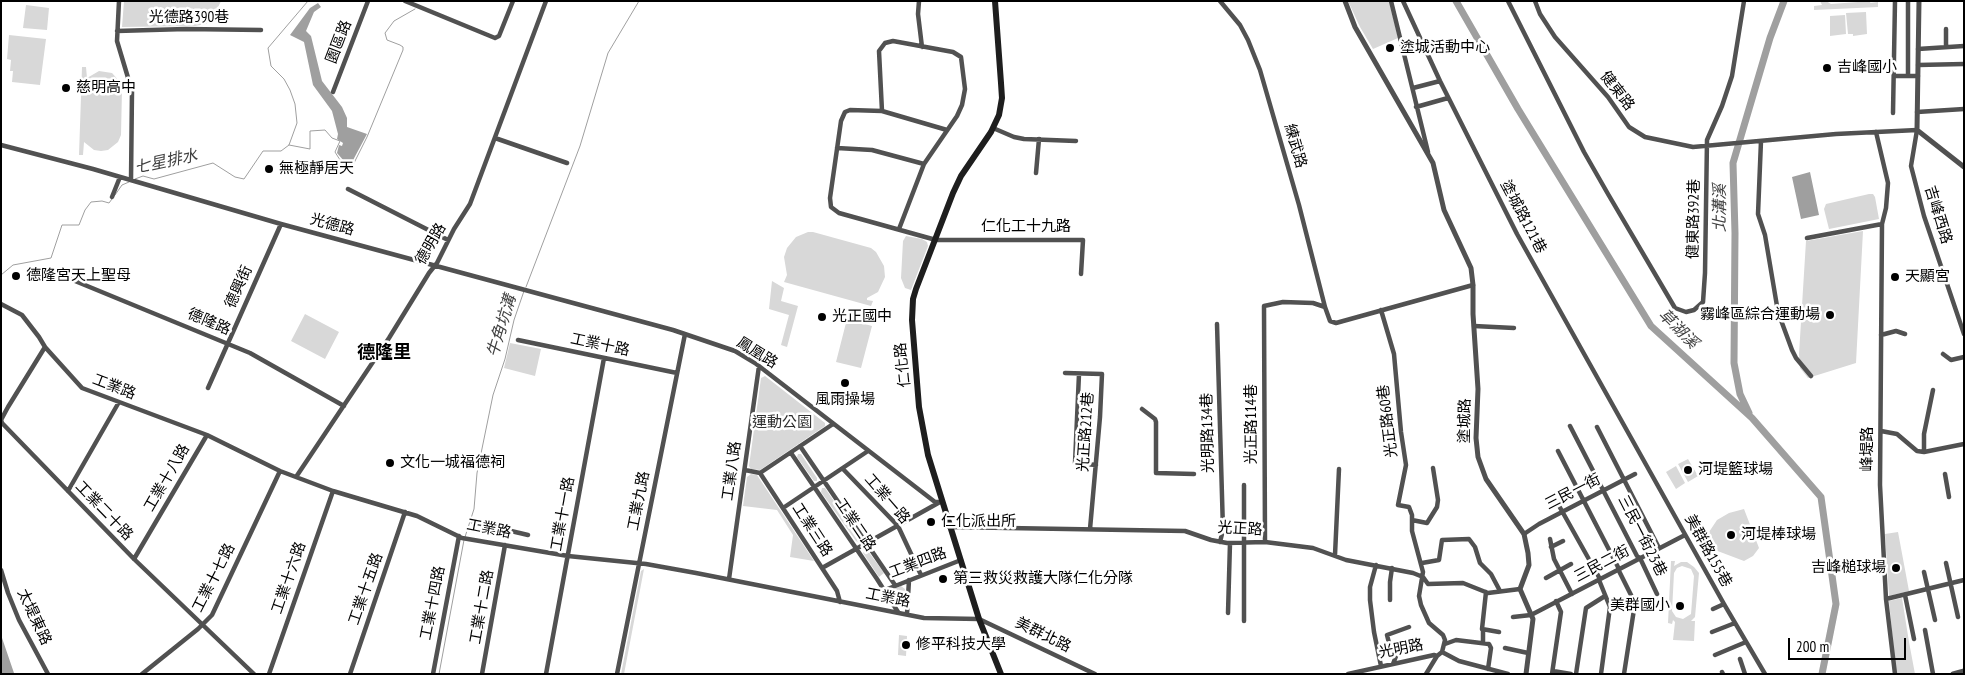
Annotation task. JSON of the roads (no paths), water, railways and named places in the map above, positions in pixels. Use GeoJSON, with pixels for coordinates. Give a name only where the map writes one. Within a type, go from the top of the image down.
{"type":"FeatureCollection","features":[{"type":"Feature","properties":{"kind":"main road","name":"仁化路"},"geometry":{"type":"LineString","coordinates":[[995,1],[1002,98],[999,115],[993,128],[961,176],[913,299],[912,320],[923,435],[941,502],[979,619],[1001,674]]}},
{"type":"Feature","properties":{"kind":"street"},"geometry":{"type":"LineString","coordinates":[[1,145],[131,180],[132,91],[117,41],[119,1]]}},
{"type":"Feature","properties":{"kind":"street","name":"園區路"},"geometry":{"type":"LineString","coordinates":[[333,92],[368,1]]}},
{"type":"Feature","properties":{"kind":"street"},"geometry":{"type":"LineString","coordinates":[[405,1],[495,38],[499,36],[513,1]]}},
{"type":"Feature","properties":{"kind":"street","name":"德明路"},"geometry":{"type":"LineString","coordinates":[[296,477],[437,263],[475,193],[546,1]]}},
{"type":"Feature","properties":{"kind":"street"},"geometry":{"type":"LineString","coordinates":[[919,1],[918,14],[922,47]]}},
{"type":"Feature","properties":{"kind":"street","name":"練武路"},"geometry":{"type":"LineString","coordinates":[[1220,1],[1240,25],[1260,70],[1299,206],[1325,307]]}},
{"type":"Feature","properties":{"kind":"street","name":"塗城路"},"geometry":{"type":"LineString","coordinates":[[1344,1],[1355,27],[1430,158]]}},
{"type":"Feature","properties":{"kind":"street","name":"塗城路"},"geometry":{"type":"LineString","coordinates":[[1391,1],[1416,107],[1444,210],[1468,260],[1473,285],[1478,388],[1476,438],[1478,458],[1482,471],[1489,483],[1524,534],[1526,540],[1530,565],[1520,589]]}},
{"type":"Feature","properties":{"kind":"street","name":"塗城路121巷"},"geometry":{"type":"LineString","coordinates":[[1403,1],[1448,98],[1517,234],[1631,438]]}},
{"type":"Feature","properties":{"kind":"street","name":"健東路392巷"},"geometry":{"type":"LineString","coordinates":[[1508,1],[1584,152],[1675,308],[1686,312],[1694,310],[1703,302],[1707,140],[1722,106],[1732,76],[1744,1]]}},
{"type":"Feature","properties":{"kind":"street","name":"健東路"},"geometry":{"type":"LineString","coordinates":[[1535,1],[1540,14],[1555,36],[1608,97],[1629,126],[1645,137],[1694,147],[1759,141]]}},
{"type":"Feature","properties":{"kind":"street"},"geometry":{"type":"LineString","coordinates":[[1893,113],[1895,1]]}},
{"type":"Feature","properties":{"kind":"street"},"geometry":{"type":"LineString","coordinates":[[1908,1],[1908,76]]}},
{"type":"Feature","properties":{"kind":"street"},"geometry":{"type":"LineString","coordinates":[[1917,130],[1919,1]]}},
{"type":"Feature","properties":{"kind":"street","name":"光德路390巷"},"geometry":{"type":"LineString","coordinates":[[117,31],[186,29],[261,30]]}},
{"type":"Feature","properties":{"kind":"street"},"geometry":{"type":"LineString","coordinates":[[1946,29],[1946,47]]}},
{"type":"Feature","properties":{"kind":"street"},"geometry":{"type":"LineString","coordinates":[[882,111],[879,51],[885,43],[893,41],[953,52],[959,55],[962,60],[964,100],[960,111],[924,164],[899,229]]}},
{"type":"Feature","properties":{"kind":"street"},"geometry":{"type":"LineString","coordinates":[[1918,49],[1964,46]]}},
{"type":"Feature","properties":{"kind":"street"},"geometry":{"type":"LineString","coordinates":[[1918,65],[1964,64]]}},
{"type":"Feature","properties":{"kind":"street"},"geometry":{"type":"LineString","coordinates":[[1894,76],[1918,76]]}},
{"type":"Feature","properties":{"kind":"street"},"geometry":{"type":"LineString","coordinates":[[1413,88],[1440,81]]}},
{"type":"Feature","properties":{"kind":"street"},"geometry":{"type":"LineString","coordinates":[[1416,107],[1448,98]]}},
{"type":"Feature","properties":{"kind":"street"},"geometry":{"type":"LineString","coordinates":[[1917,112],[1964,109]]}},
{"type":"Feature","properties":{"kind":"street"},"geometry":{"type":"LineString","coordinates":[[936,240],[839,213],[831,207],[830,198],[841,118],[845,112],[850,110],[882,111],[947,130]]}},
{"type":"Feature","properties":{"kind":"street"},"geometry":{"type":"LineString","coordinates":[[993,128],[1014,137],[1076,141]]}},
{"type":"Feature","properties":{"kind":"street"},"geometry":{"type":"LineString","coordinates":[[1811,376],[1796,358],[1778,312],[1764,235],[1758,214],[1759,141],[1917,130],[1964,167]]}},
{"type":"Feature","properties":{"kind":"street","name":"吉峰西路"},"geometry":{"type":"LineString","coordinates":[[1917,130],[1911,166],[1924,216],[1964,334]]}},
{"type":"Feature","properties":{"kind":"street","name":"峰堤路"},"geometry":{"type":"LineString","coordinates":[[1876,132],[1888,183],[1886,208],[1882,224],[1880,485],[1886,599],[1895,674]]}},
{"type":"Feature","properties":{"kind":"street"},"geometry":{"type":"LineString","coordinates":[[495,138],[567,163]]}},
{"type":"Feature","properties":{"kind":"street"},"geometry":{"type":"LineString","coordinates":[[1036,173],[1039,139]]}},
{"type":"Feature","properties":{"kind":"street"},"geometry":{"type":"LineString","coordinates":[[837,148],[872,150],[924,164]]}},
{"type":"Feature","properties":{"kind":"street"},"geometry":{"type":"LineString","coordinates":[[112,197],[120,177]]}},
{"type":"Feature","properties":{"kind":"street","name":"光德路"},"geometry":{"type":"LineString","coordinates":[[131,180],[281,224],[526,291]]}},
{"type":"Feature","properties":{"kind":"street"},"geometry":{"type":"LineString","coordinates":[[348,189],[448,240]]}},
{"type":"Feature","properties":{"kind":"street","name":"德興街"},"geometry":{"type":"LineString","coordinates":[[208,388],[281,224]]}},
{"type":"Feature","properties":{"kind":"street"},"geometry":{"type":"LineString","coordinates":[[1807,238],[1882,224]]}},
{"type":"Feature","properties":{"kind":"street","name":"仁化工十九路"},"geometry":{"type":"LineString","coordinates":[[936,240],[1083,240],[1081,274]]}},
{"type":"Feature","properties":{"kind":"street","name":"德隆路"},"geometry":{"type":"LineString","coordinates":[[58,274],[250,353],[344,406]]}},
{"type":"Feature","properties":{"kind":"street"},"geometry":{"type":"LineString","coordinates":[[1325,307],[1330,321],[1336,323],[1473,285]]}},
{"type":"Feature","properties":{"kind":"street","name":"鳳凰路"},"geometry":{"type":"LineString","coordinates":[[526,291],[685,334],[735,351],[759,366],[935,502],[941,502]]}},
{"type":"Feature","properties":{"kind":"street","name":"光正路114巷"},"geometry":{"type":"LineString","coordinates":[[1265,542],[1264,306],[1283,302],[1313,304],[1325,307]]}},
{"type":"Feature","properties":{"kind":"street","name":"工業路"},"geometry":{"type":"LineString","coordinates":[[1,304],[22,315],[39,337],[44,347],[81,387],[206,435],[280,471],[333,491],[428,520],[459,537],[568,556],[638,564],[729,579],[930,618],[979,619]]}},
{"type":"Feature","properties":{"kind":"street","name":"光正路60巷"},"geometry":{"type":"LineString","coordinates":[[1381,310],[1394,354],[1406,465],[1398,505],[1409,506],[1412,520]]}},
{"type":"Feature","properties":{"kind":"street","name":"光明路134巷"},"geometry":{"type":"LineString","coordinates":[[1218,324],[1223,530],[1220,542]]}},
{"type":"Feature","properties":{"kind":"street"},"geometry":{"type":"LineString","coordinates":[[1474,326],[1514,328]]}},
{"type":"Feature","properties":{"kind":"street"},"geometry":{"type":"LineString","coordinates":[[1881,335],[1896,330],[1905,334]]}},
{"type":"Feature","properties":{"kind":"street","name":"工業九路"},"geometry":{"type":"LineString","coordinates":[[617,674],[685,334]]}},
{"type":"Feature","properties":{"kind":"street","name":"工業十路"},"geometry":{"type":"LineString","coordinates":[[518,340],[677,373]]}},
{"type":"Feature","properties":{"kind":"street","name":"工業二十路"},"geometry":{"type":"LineString","coordinates":[[44,347],[8,407],[2,422],[134,560],[254,674]]}},
{"type":"Feature","properties":{"kind":"street"},"geometry":{"type":"LineString","coordinates":[[1943,354],[1950,360],[1964,357]]}},
{"type":"Feature","properties":{"kind":"street","name":"工業十一路"},"geometry":{"type":"LineString","coordinates":[[546,674],[604,358]]}},
{"type":"Feature","properties":{"kind":"street","name":"工業八路"},"geometry":{"type":"LineString","coordinates":[[729,579],[759,366]]}},
{"type":"Feature","properties":{"kind":"street","name":"光正路212巷"},"geometry":{"type":"LineString","coordinates":[[1065,373],[1102,374],[1090,529]]}},
{"type":"Feature","properties":{"kind":"street"},"geometry":{"type":"LineString","coordinates":[[1079,374],[1075,463],[1096,465]]}},
{"type":"Feature","properties":{"kind":"street"},"geometry":{"type":"LineString","coordinates":[[1924,452],[1924,434],[1933,390]]}},
{"type":"Feature","properties":{"kind":"street"},"geometry":{"type":"LineString","coordinates":[[68,491],[119,402]]}},
{"type":"Feature","properties":{"kind":"street"},"geometry":{"type":"LineString","coordinates":[[1142,409],[1155,419],[1156,422],[1156,473],[1194,474]]}},
{"type":"Feature","properties":{"kind":"street"},"geometry":{"type":"LineString","coordinates":[[745,470],[760,473],[833,424]]}},
{"type":"Feature","properties":{"kind":"street","name":"三民一街23巷"},"geometry":{"type":"LineString","coordinates":[[1570,426],[1657,594]]}},
{"type":"Feature","properties":{"kind":"street"},"geometry":{"type":"LineString","coordinates":[[1596,427],[1659,548]]}},
{"type":"Feature","properties":{"kind":"street"},"geometry":{"type":"LineString","coordinates":[[1880,431],[1897,434],[1917,451],[1924,452],[1964,444]]}},
{"type":"Feature","properties":{"kind":"street","name":"工業十八路"},"geometry":{"type":"LineString","coordinates":[[134,560],[206,435]]}},
{"type":"Feature","properties":{"kind":"street","name":"美群路155巷"},"geometry":{"type":"LineString","coordinates":[[1631,438],[1765,674]]}},
{"type":"Feature","properties":{"kind":"street","name":"工業二路"},"geometry":{"type":"LineString","coordinates":[[800,446],[895,585]]}},
{"type":"Feature","properties":{"kind":"street"},"geometry":{"type":"LineString","coordinates":[[783,508],[868,451]]}},
{"type":"Feature","properties":{"kind":"street"},"geometry":{"type":"LineString","coordinates":[[1558,452],[1635,603],[1624,674]]}},
{"type":"Feature","properties":{"kind":"street","name":"工業二路"},"geometry":{"type":"LineString","coordinates":[[791,453],[898,612]]}},
{"type":"Feature","properties":{"kind":"street","name":"工業一路"},"geometry":{"type":"LineString","coordinates":[[842,468],[898,526],[921,575]]}},
{"type":"Feature","properties":{"kind":"street"},"geometry":{"type":"LineString","coordinates":[[1335,555],[1338,468]]}},
{"type":"Feature","properties":{"kind":"street"},"geometry":{"type":"LineString","coordinates":[[1433,468],[1438,500],[1437,507],[1427,523],[1412,520],[1412,531],[1415,548],[1422,563],[1422,588],[1419,599],[1423,613],[1429,623],[1443,635],[1445,644],[1442,652],[1437,656]]}},
{"type":"Feature","properties":{"kind":"street","name":"工業十七路"},"geometry":{"type":"LineString","coordinates":[[142,674],[203,625],[212,615],[280,471]]}},
{"type":"Feature","properties":{"kind":"street","name":"工業三路"},"geometry":{"type":"LineString","coordinates":[[760,473],[837,591],[840,602]]}},
{"type":"Feature","properties":{"kind":"street","name":"三民一街"},"geometry":{"type":"LineString","coordinates":[[1524,534],[1583,500],[1635,474]]}},
{"type":"Feature","properties":{"kind":"street"},"geometry":{"type":"LineString","coordinates":[[1945,474],[1949,497]]}},
{"type":"Feature","properties":{"kind":"street"},"geometry":{"type":"LineString","coordinates":[[1244,485],[1244,621]]}},
{"type":"Feature","properties":{"kind":"street","name":"工業十六路"},"geometry":{"type":"LineString","coordinates":[[268,674],[333,491]]}},
{"type":"Feature","properties":{"kind":"street"},"geometry":{"type":"LineString","coordinates":[[1554,495],[1599,580],[1610,607],[1601,674]]}},
{"type":"Feature","properties":{"kind":"street"},"geometry":{"type":"LineString","coordinates":[[822,568],[941,502]]}},
{"type":"Feature","properties":{"kind":"street","name":"工業十五路"},"geometry":{"type":"LineString","coordinates":[[350,674],[404,512]]}},
{"type":"Feature","properties":{"kind":"street"},"geometry":{"type":"LineString","coordinates":[[474,522],[528,535]]}},
{"type":"Feature","properties":{"kind":"street","name":"光正路"},"geometry":{"type":"LineString","coordinates":[[949,527],[1183,531],[1220,542],[1245,544],[1265,542],[1310,547],[1346,560],[1392,568],[1422,576],[1428,584],[1463,583],[1486,592],[1520,589]]}},
{"type":"Feature","properties":{"kind":"street","name":"三民二街"},"geometry":{"type":"LineString","coordinates":[[1514,618],[1531,615],[1685,534]]}},
{"type":"Feature","properties":{"kind":"street","name":"工業十四路"},"geometry":{"type":"LineString","coordinates":[[433,674],[459,537]]}},
{"type":"Feature","properties":{"kind":"street"},"geometry":{"type":"LineString","coordinates":[[1422,563],[1439,560],[1442,540],[1469,539],[1475,547],[1480,563],[1491,574],[1500,591]]}},
{"type":"Feature","properties":{"kind":"street"},"geometry":{"type":"LineString","coordinates":[[1550,539],[1554,559],[1572,594]]}},
{"type":"Feature","properties":{"kind":"street"},"geometry":{"type":"LineString","coordinates":[[1552,547],[1563,541]]}},
{"type":"Feature","properties":{"kind":"street"},"geometry":{"type":"LineString","coordinates":[[1228,613],[1230,543]]}},
{"type":"Feature","properties":{"kind":"street","name":"工業十二路"},"geometry":{"type":"LineString","coordinates":[[482,674],[505,545]]}},
{"type":"Feature","properties":{"kind":"street","name":"工業四路"},"geometry":{"type":"LineString","coordinates":[[885,590],[961,560]]}},
{"type":"Feature","properties":{"kind":"street"},"geometry":{"type":"LineString","coordinates":[[1946,563],[1958,617]]}},
{"type":"Feature","properties":{"kind":"street"},"geometry":{"type":"LineString","coordinates":[[1546,578],[1572,564]]}},
{"type":"Feature","properties":{"kind":"street"},"geometry":{"type":"LineString","coordinates":[[1376,565],[1370,587],[1370,600],[1381,666]]}},
{"type":"Feature","properties":{"kind":"street"},"geometry":{"type":"LineString","coordinates":[[1390,600],[1392,568]]}},
{"type":"Feature","properties":{"kind":"street","name":"太堤東路"},"geometry":{"type":"LineString","coordinates":[[1,570],[19,620],[48,674]]}},
{"type":"Feature","properties":{"kind":"street"},"geometry":{"type":"LineString","coordinates":[[1924,572],[1935,620]]}},
{"type":"Feature","properties":{"kind":"street"},"geometry":{"type":"LineString","coordinates":[[907,614],[909,580]]}},
{"type":"Feature","properties":{"kind":"street"},"geometry":{"type":"LineString","coordinates":[[1886,599],[1964,580]]}},
{"type":"Feature","properties":{"kind":"street"},"geometry":{"type":"LineString","coordinates":[[1520,589],[1533,619],[1526,673]]}},
{"type":"Feature","properties":{"kind":"street"},"geometry":{"type":"LineString","coordinates":[[1483,644],[1482,629],[1486,592]]}},
{"type":"Feature","properties":{"kind":"street"},"geometry":{"type":"LineString","coordinates":[[1906,595],[1914,639]]}},
{"type":"Feature","properties":{"kind":"street"},"geometry":{"type":"LineString","coordinates":[[1576,674],[1586,608],[1606,596]]}},
{"type":"Feature","properties":{"kind":"street"},"geometry":{"type":"LineString","coordinates":[[1556,601],[1562,612],[1552,673],[1571,674]]}},
{"type":"Feature","properties":{"kind":"street"},"geometry":{"type":"LineString","coordinates":[[1712,609],[1724,604]]}},
{"type":"Feature","properties":{"kind":"street","name":"美群北路"},"geometry":{"type":"LineString","coordinates":[[979,619],[1096,674]]}},
{"type":"Feature","properties":{"kind":"street"},"geometry":{"type":"LineString","coordinates":[[1712,632],[1735,623]]}},
{"type":"Feature","properties":{"kind":"street"},"geometry":{"type":"LineString","coordinates":[[1393,664],[1398,650],[1390,647],[1387,635],[1409,627]]}},
{"type":"Feature","properties":{"kind":"street"},"geometry":{"type":"LineString","coordinates":[[1483,630],[1498,632]]}},
{"type":"Feature","properties":{"kind":"street"},"geometry":{"type":"LineString","coordinates":[[1925,630],[1933,674]]}},
{"type":"Feature","properties":{"kind":"street"},"geometry":{"type":"LineString","coordinates":[[1445,644],[1456,640],[1489,644],[1491,648],[1487,668],[1483,674]]}},
{"type":"Feature","properties":{"kind":"street"},"geometry":{"type":"LineString","coordinates":[[1715,655],[1746,642]]}},
{"type":"Feature","properties":{"kind":"street"},"geometry":{"type":"LineString","coordinates":[[1505,648],[1528,653]]}},
{"type":"Feature","properties":{"kind":"street"},"geometry":{"type":"LineString","coordinates":[[1442,652],[1459,661],[1508,674]]}},
{"type":"Feature","properties":{"kind":"street","name":"光明路"},"geometry":{"type":"LineString","coordinates":[[1348,674],[1434,655],[1437,656],[1426,674]]}},
{"type":"Feature","properties":{"kind":"street"},"geometry":{"type":"LineString","coordinates":[[1740,659],[1745,674]]}},
{"type":"Feature","properties":{"kind":"street"},"geometry":{"type":"LineString","coordinates":[[1953,674],[1964,671]]}},
{"type":"Feature","properties":{"kind":"waterway","name":"七星排水"},"geometry":{"type":"LineString","coordinates":[[135,179],[143,176],[154,179],[213,163],[235,177],[244,179],[263,151],[281,151],[289,145],[297,123],[295,104],[284,79],[271,66],[268,48],[308,1]]}},
{"type":"Feature","properties":{"kind":"waterway","name":"牛角坑溝"},"geometry":{"type":"LineString","coordinates":[[526,287],[580,146],[608,53],[639,1]]}},
{"type":"Feature","properties":{"kind":"waterway","name":"草湖溪"},"geometry":{"type":"LineString","coordinates":[[1456,1],[1518,109],[1651,326],[1752,418],[1821,497],[1836,604],[1822,674]]}},
{"type":"Feature","properties":{"kind":"waterway","name":"北溝溪"},"geometry":{"type":"LineString","coordinates":[[1749,413],[1740,394],[1734,363],[1735,233],[1733,163],[1770,38],[1784,1]]}},
{"type":"Feature","properties":{"kind":"waterway"},"geometry":{"type":"LineString","coordinates":[[289,145],[310,149],[310,131],[325,130],[332,138],[340,141],[335,152],[340,160],[353,165],[367,137],[403,50],[403,47],[400,45],[387,40],[385,33],[394,21],[415,9]]}},
{"type":"Feature","properties":{"kind":"waterway","name":"七星排水"},"geometry":{"type":"LineString","coordinates":[[115,195],[122,185],[129,182]]}},
{"type":"Feature","properties":{"kind":"waterway","name":"七星排水"},"geometry":{"type":"LineString","coordinates":[[1,275],[13,265],[51,258],[62,225],[79,225],[85,210],[91,202],[102,201],[109,203],[112,199]]}},
{"type":"Feature","properties":{"kind":"waterway","name":"牛角坑溝"},"geometry":{"type":"LineString","coordinates":[[465,537],[474,509],[477,473],[493,395],[524,291]]}},
{"type":"Feature","properties":{"kind":"waterway","name":"牛角坑溝"},"geometry":{"type":"LineString","coordinates":[[439,674],[464,540]]}},
{"type":"Feature","properties":{"kind":"place","name":"塗城活動中心"},"geometry":{"type":"Point","coordinates":[1390,48]}},
{"type":"Feature","properties":{"kind":"place","name":"吉峰國小"},"geometry":{"type":"Point","coordinates":[1827,68]}},
{"type":"Feature","properties":{"kind":"place","name":"慈明高中"},"geometry":{"type":"Point","coordinates":[66,88]}},
{"type":"Feature","properties":{"kind":"place","name":"無極靜居天"},"geometry":{"type":"Point","coordinates":[269,169]}},
{"type":"Feature","properties":{"kind":"place","name":"德隆宮天上聖母"},"geometry":{"type":"Point","coordinates":[16,276]}},
{"type":"Feature","properties":{"kind":"place","name":"天顯宮"},"geometry":{"type":"Point","coordinates":[1895,277]}},
{"type":"Feature","properties":{"kind":"place","name":"霧峰區綜合運動場"},"geometry":{"type":"Point","coordinates":[1830,315]}},
{"type":"Feature","properties":{"kind":"place","name":"光正國中"},"geometry":{"type":"Point","coordinates":[822,317]}},
{"type":"Feature","properties":{"kind":"place","name":"風雨操場"},"geometry":{"type":"Point","coordinates":[845,383]}},
{"type":"Feature","properties":{"kind":"place","name":"文化一城福德祠"},"geometry":{"type":"Point","coordinates":[390,463]}},
{"type":"Feature","properties":{"kind":"place","name":"河堤籃球場"},"geometry":{"type":"Point","coordinates":[1688,470]}},
{"type":"Feature","properties":{"kind":"place","name":"仁化派出所"},"geometry":{"type":"Point","coordinates":[931,522]}},
{"type":"Feature","properties":{"kind":"place","name":"河堤棒球場"},"geometry":{"type":"Point","coordinates":[1731,535]}},
{"type":"Feature","properties":{"kind":"place","name":"吉峰槌球場"},"geometry":{"type":"Point","coordinates":[1896,568]}},
{"type":"Feature","properties":{"kind":"place","name":"第三救災救護大隊仁化分隊"},"geometry":{"type":"Point","coordinates":[943,579]}},
{"type":"Feature","properties":{"kind":"place","name":"美群國小"},"geometry":{"type":"Point","coordinates":[1680,606]}},
{"type":"Feature","properties":{"kind":"place","name":"修平科技大學"},"geometry":{"type":"Point","coordinates":[906,645]}},
{"type":"Feature","properties":{"kind":"district","name":"德隆里"},"geometry":{"type":"Point","coordinates":[384,353]}},
{"type":"Feature","properties":{"kind":"park label","name":"運動公園"},"geometry":{"type":"Point","coordinates":[782,423]}}]}
